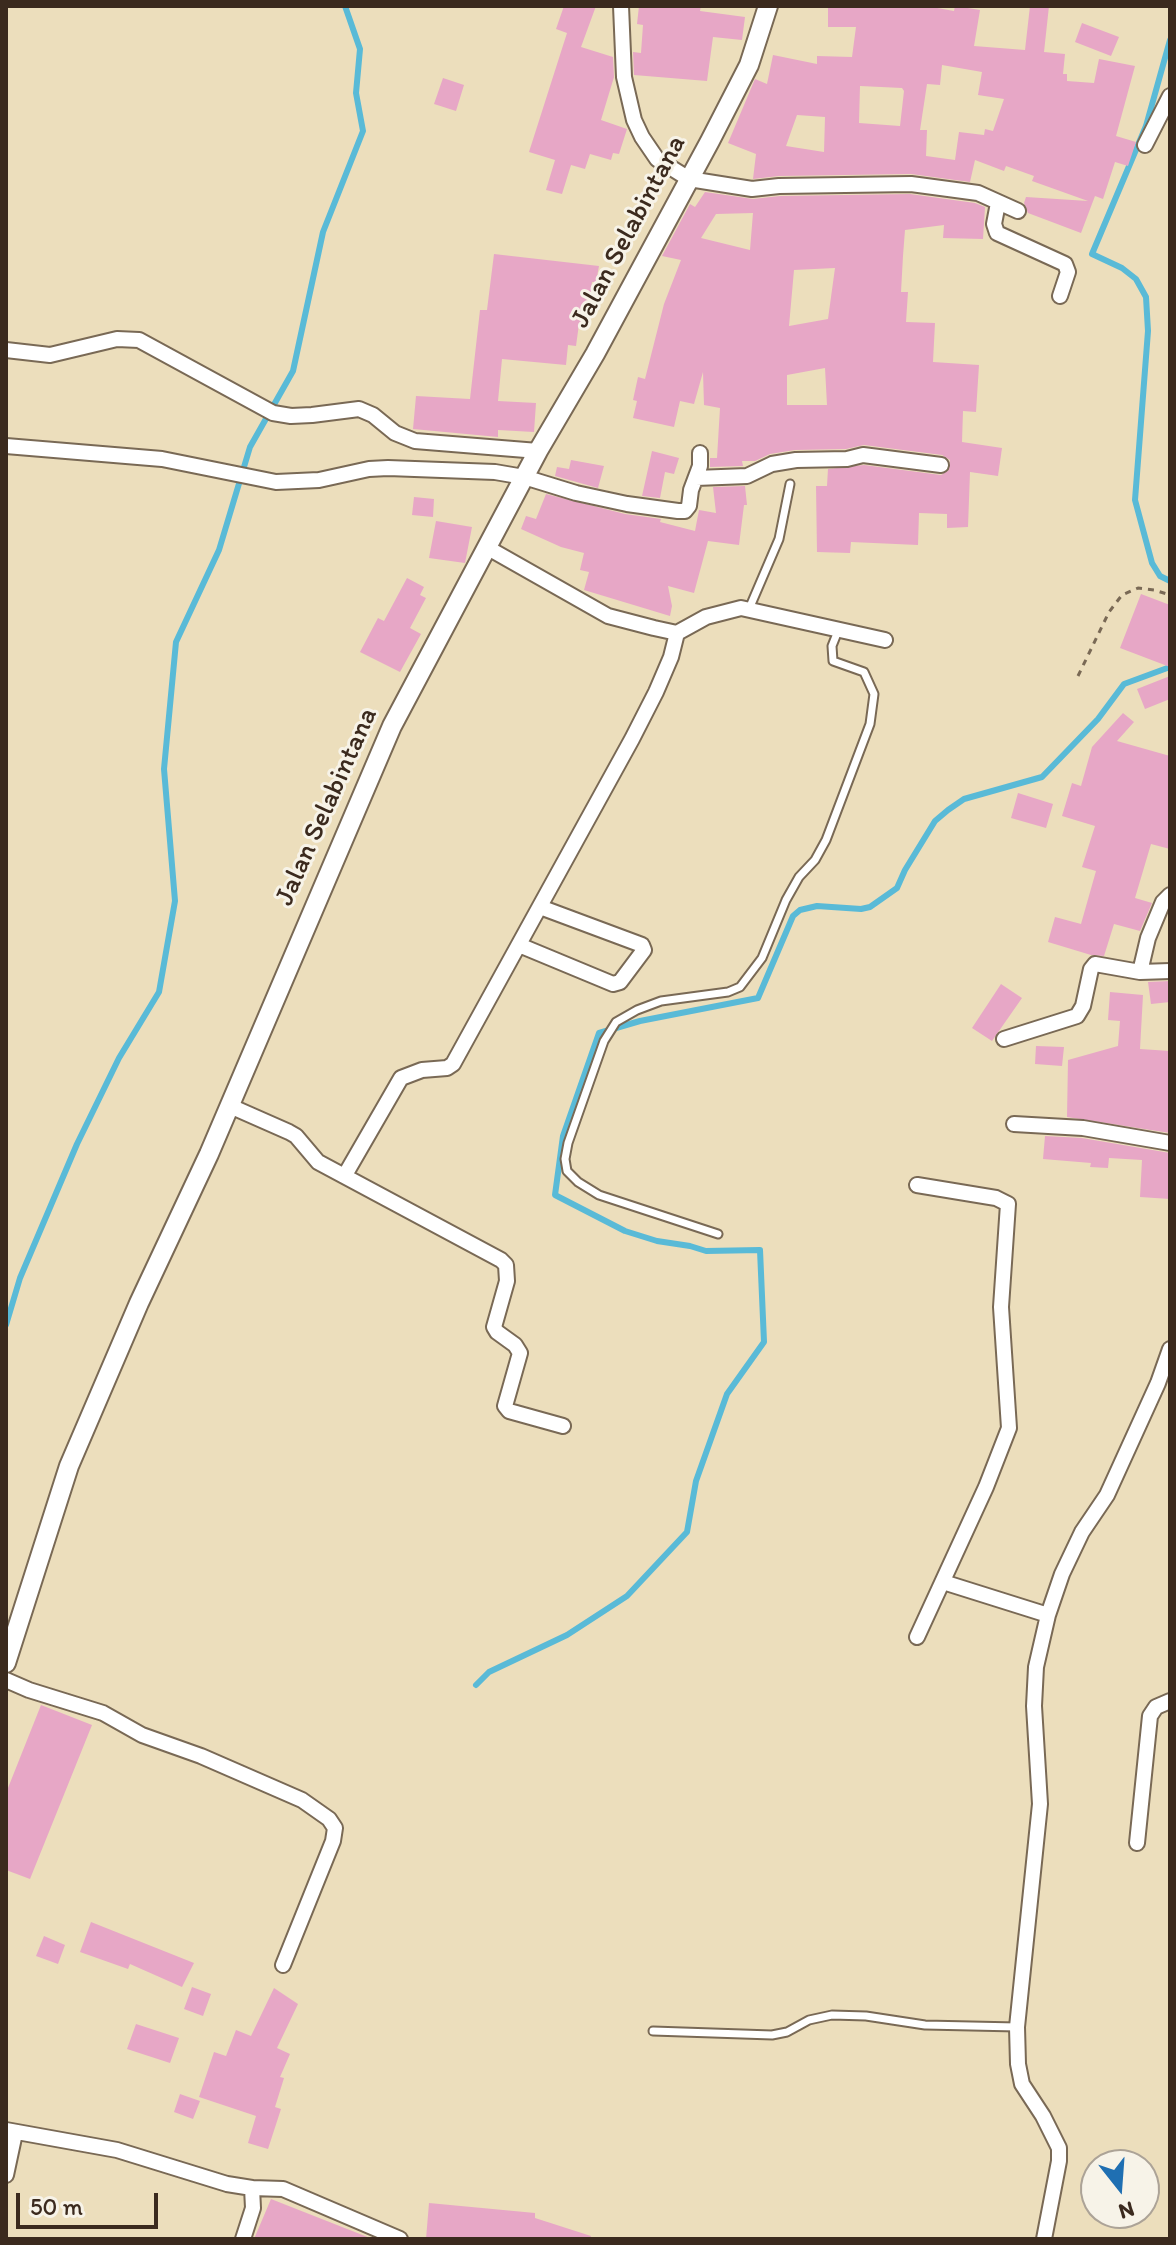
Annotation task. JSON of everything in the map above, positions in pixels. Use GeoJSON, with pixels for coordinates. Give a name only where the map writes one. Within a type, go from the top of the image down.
{"type":"FeatureCollection","features":[{"type":"Feature","properties":{"kind":"street"},"geometry":{"type":"LineString","coordinates":[[621,6],[624,77],[634,120],[657,159],[689,179],[752,189],[911,184],[978,193],[1018,211]]}},
{"type":"Feature","properties":{"kind":"street","name":"Jalan Selabintana"},"geometry":{"type":"LineString","coordinates":[[6,1663],[69,1466],[139,1303],[230,1106],[392,726],[749,65],[768,6]]}},
{"type":"Feature","properties":{"kind":"street"},"geometry":{"type":"LineString","coordinates":[[1145,145],[1170,96]]}},
{"type":"Feature","properties":{"kind":"street"},"geometry":{"type":"LineString","coordinates":[[998,203],[994,224],[997,233],[1065,264],[1068,272],[1060,296]]}},
{"type":"Feature","properties":{"kind":"street"},"geometry":{"type":"LineString","coordinates":[[6,350],[50,355],[117,339],[139,340],[273,413],[291,416],[359,409],[373,415],[395,433],[415,441],[538,451]]}},
{"type":"Feature","properties":{"kind":"street"},"geometry":{"type":"LineString","coordinates":[[6,446],[162,459],[276,482],[319,480],[388,468],[495,472],[524,477],[588,496],[685,511],[689,506],[700,453]]}},
{"type":"Feature","properties":{"kind":"street"},"geometry":{"type":"LineString","coordinates":[[696,478],[747,476],[772,464],[847,459],[863,455],[941,465]]}},
{"type":"Feature","properties":{"kind":"street"},"geometry":{"type":"LineString","coordinates":[[488,548],[608,616],[677,633]]}},
{"type":"Feature","properties":{"kind":"street"},"geometry":{"type":"LineString","coordinates":[[345,1175],[401,1078],[453,1064],[656,692],[677,633],[719,612],[749,609],[885,640]]}},
{"type":"Feature","properties":{"kind":"street"},"geometry":{"type":"LineString","coordinates":[[1140,972],[1148,938],[1163,902],[1170,895]]}},
{"type":"Feature","properties":{"kind":"street"},"geometry":{"type":"LineString","coordinates":[[519,945],[613,984],[620,982],[644,950],[642,945],[540,907]]}},
{"type":"Feature","properties":{"kind":"street"},"geometry":{"type":"LineString","coordinates":[[1004,1039],[1077,1016],[1095,964],[1140,972],[1170,971]]}},
{"type":"Feature","properties":{"kind":"street"},"geometry":{"type":"LineString","coordinates":[[230,1106],[296,1136],[318,1162],[493,1255],[506,1265],[507,1281],[494,1327],[520,1353],[505,1406],[509,1411],[563,1426]]}},
{"type":"Feature","properties":{"kind":"street"},"geometry":{"type":"LineString","coordinates":[[1014,1124],[1083,1128],[1170,1143]]}},
{"type":"Feature","properties":{"kind":"street"},"geometry":{"type":"LineString","coordinates":[[917,1185],[1002,1199],[1008,1207],[1001,1307],[1009,1428],[1006,1442],[917,1637]]}},
{"type":"Feature","properties":{"kind":"street"},"geometry":{"type":"LineString","coordinates":[[1044,2239],[1059,2148],[1022,2084],[1017,2027],[1040,1804],[1034,1706],[1036,1667],[1048,1615],[1062,1574],[1082,1532],[1107,1495],[1158,1383],[1170,1349]]}},
{"type":"Feature","properties":{"kind":"street"},"geometry":{"type":"LineString","coordinates":[[943,1582],[1048,1615]]}},
{"type":"Feature","properties":{"kind":"street"},"geometry":{"type":"LineString","coordinates":[[6,1680],[103,1713],[142,1735],[201,1756],[302,1800],[329,1819],[335,1828],[333,1841],[283,1965]]}},
{"type":"Feature","properties":{"kind":"street"},"geometry":{"type":"LineString","coordinates":[[1137,1843],[1150,1716],[1156,1707],[1170,1701]]}},
{"type":"Feature","properties":{"kind":"street"},"geometry":{"type":"LineString","coordinates":[[6,2175],[11,2131],[117,2150],[227,2184],[283,2189],[400,2239]]}},
{"type":"Feature","properties":{"kind":"street"},"geometry":{"type":"LineString","coordinates":[[243,2239],[253,2208],[252,2188]]}},
{"type":"Feature","properties":{"kind":"lane"},"geometry":{"type":"LineString","coordinates":[[749,609],[779,539],[790,484]]}},
{"type":"Feature","properties":{"kind":"lane"},"geometry":{"type":"LineString","coordinates":[[718,1234],[599,1195],[567,1171],[567,1151],[604,1041],[616,1022],[661,1001],[728,992],[740,987],[762,958],[799,877],[815,860],[826,840],[870,724],[874,694],[864,672],[833,661],[832,646],[838,631]]}},
{"type":"Feature","properties":{"kind":"lane"},"geometry":{"type":"LineString","coordinates":[[653,2031],[772,2035],[787,2032],[809,2020],[832,2015],[866,2016],[925,2025],[1017,2027]]}},
{"type":"Feature","properties":{"kind":"path"},"geometry":{"type":"LineString","coordinates":[[1078,676],[1109,612],[1122,595],[1138,588],[1170,595]]}},
{"type":"Feature","properties":{"kind":"building"},"geometry":{"type":"Polygon","coordinates":[[[564,6],[596,6],[581,47],[613,57],[614,77],[601,120],[627,129],[619,154],[613,153],[611,160],[590,154],[585,169],[571,165],[562,194],[546,190],[555,160],[529,152],[567,33],[556,29],[564,6]]]}},
{"type":"Feature","properties":{"kind":"building"},"geometry":{"type":"Polygon","coordinates":[[[639,6],[701,6],[700,11],[745,17],[742,40],[713,37],[707,81],[634,75],[633,52],[641,53],[643,25],[637,24],[639,6]]]}},
{"type":"Feature","properties":{"kind":"building"},"geometry":{"type":"Polygon","coordinates":[[[828,6],[926,6],[954,11],[955,6],[980,10],[974,46],[1025,50],[1030,6],[1049,6],[1044,52],[1065,54],[1063,74],[1067,74],[1067,81],[1094,83],[1099,59],[1135,66],[1116,136],[1136,142],[1128,166],[1115,162],[1103,199],[1095,196],[1081,233],[1028,213],[1024,203],[1026,197],[1088,201],[1032,181],[1034,176],[1006,166],[1004,171],[975,160],[970,182],[911,174],[753,179],[756,154],[728,143],[755,79],[767,84],[773,55],[817,64],[817,56],[852,57],[856,27],[828,27],[828,6]],[[942,65],[940,85],[927,84],[920,130],[927,130],[926,156],[955,160],[959,132],[984,135],[985,129],[993,131],[1004,99],[978,95],[982,72],[942,65]],[[860,86],[859,123],[900,126],[902,88],[860,86]],[[797,115],[786,146],[824,152],[825,117],[797,115]]]}},
{"type":"Feature","properties":{"kind":"building"},"geometry":{"type":"Polygon","coordinates":[[[1082,23],[1119,37],[1111,56],[1075,42],[1082,23]]]}},
{"type":"Feature","properties":{"kind":"building"},"geometry":{"type":"Polygon","coordinates":[[[443,78],[464,85],[456,111],[434,104],[443,78]]]}},
{"type":"Feature","properties":{"kind":"building"},"geometry":{"type":"Polygon","coordinates":[[[705,192],[753,199],[910,194],[985,207],[983,239],[943,238],[944,225],[905,230],[901,292],[908,292],[906,322],[935,323],[933,362],[979,365],[976,412],[963,411],[962,442],[1002,448],[998,476],[970,472],[968,527],[947,528],[947,514],[919,513],[918,545],[851,542],[850,553],[817,552],[816,486],[827,486],[828,469],[864,465],[941,475],[949,470],[950,460],[942,455],[864,445],[846,449],[795,450],[770,454],[755,461],[742,461],[743,466],[710,467],[710,458],[717,458],[720,408],[704,405],[703,372],[694,404],[680,401],[674,427],[633,418],[638,377],[645,379],[664,304],[681,260],[662,256],[690,204],[695,207],[705,192]],[[753,213],[716,214],[701,238],[750,250],[753,213]],[[835,268],[794,270],[789,326],[828,319],[835,268]],[[825,368],[787,375],[787,405],[827,405],[825,368]]]}},
{"type":"Feature","properties":{"kind":"building"},"geometry":{"type":"Polygon","coordinates":[[[494,254],[599,266],[596,282],[592,282],[587,325],[579,324],[576,346],[568,345],[566,365],[502,359],[498,401],[536,403],[534,432],[498,430],[498,437],[413,429],[416,396],[470,399],[480,310],[487,310],[494,254]]]}},
{"type":"Feature","properties":{"kind":"building"},"geometry":{"type":"Polygon","coordinates":[[[652,451],[679,458],[674,474],[665,472],[660,498],[642,496],[652,451]]]}},
{"type":"Feature","properties":{"kind":"building"},"geometry":{"type":"Polygon","coordinates":[[[571,460],[604,466],[598,488],[555,476],[557,467],[569,469],[571,460]]]}},
{"type":"Feature","properties":{"kind":"building"},"geometry":{"type":"Polygon","coordinates":[[[745,486],[747,505],[744,505],[739,545],[708,541],[694,593],[668,586],[672,606],[670,616],[584,590],[589,572],[580,570],[584,553],[561,547],[521,529],[526,516],[536,519],[546,494],[625,514],[661,519],[660,522],[695,531],[699,510],[716,513],[713,487],[745,486]]]}},
{"type":"Feature","properties":{"kind":"building"},"geometry":{"type":"Polygon","coordinates":[[[414,497],[434,499],[433,517],[412,515],[414,497]]]}},
{"type":"Feature","properties":{"kind":"building"},"geometry":{"type":"Polygon","coordinates":[[[436,521],[472,527],[465,563],[429,558],[436,521]]]}},
{"type":"Feature","properties":{"kind":"building"},"geometry":{"type":"Polygon","coordinates":[[[407,578],[424,587],[420,595],[426,598],[410,628],[421,634],[400,672],[360,652],[378,618],[384,621],[407,578]]]}},
{"type":"Feature","properties":{"kind":"building"},"geometry":{"type":"Polygon","coordinates":[[[1141,594],[1170,605],[1170,667],[1120,648],[1141,594]]]}},
{"type":"Feature","properties":{"kind":"building"},"geometry":{"type":"Polygon","coordinates":[[[1170,676],[1170,699],[1145,709],[1137,689],[1170,676]]]}},
{"type":"Feature","properties":{"kind":"building"},"geometry":{"type":"Polygon","coordinates":[[[1123,713],[1134,722],[1117,741],[1170,756],[1170,849],[1151,844],[1135,898],[1152,903],[1140,931],[1114,924],[1104,956],[1091,955],[1048,942],[1055,917],[1081,924],[1096,871],[1082,867],[1095,826],[1062,816],[1072,783],[1081,786],[1092,747],[1123,713]]]}},
{"type":"Feature","properties":{"kind":"building"},"geometry":{"type":"Polygon","coordinates":[[[1018,793],[1053,804],[1046,828],[1011,818],[1018,793]]]}},
{"type":"Feature","properties":{"kind":"building"},"geometry":{"type":"Polygon","coordinates":[[[1170,981],[1170,1002],[1151,1004],[1148,982],[1170,981]]]}},
{"type":"Feature","properties":{"kind":"building"},"geometry":{"type":"Polygon","coordinates":[[[1001,984],[1022,998],[992,1041],[972,1028],[1001,984]]]}},
{"type":"Feature","properties":{"kind":"building"},"geometry":{"type":"Polygon","coordinates":[[[1110,992],[1143,995],[1140,1049],[1170,1051],[1170,1133],[1067,1117],[1068,1060],[1118,1046],[1120,1021],[1108,1020],[1110,992]]]}},
{"type":"Feature","properties":{"kind":"building"},"geometry":{"type":"Polygon","coordinates":[[[1036,1046],[1064,1047],[1062,1066],[1035,1064],[1036,1046]]]}},
{"type":"Feature","properties":{"kind":"building"},"geometry":{"type":"Polygon","coordinates":[[[1045,1136],[1082,1138],[1170,1153],[1170,1199],[1140,1197],[1142,1160],[1109,1158],[1108,1168],[1090,1167],[1091,1163],[1043,1159],[1045,1136]]]}},
{"type":"Feature","properties":{"kind":"building"},"geometry":{"type":"Polygon","coordinates":[[[41,1705],[92,1725],[30,1879],[6,1870],[6,1793],[41,1705]]]}},
{"type":"Feature","properties":{"kind":"building"},"geometry":{"type":"Polygon","coordinates":[[[91,1922],[194,1963],[182,1987],[130,1964],[128,1969],[80,1952],[91,1922]]]}},
{"type":"Feature","properties":{"kind":"building"},"geometry":{"type":"Polygon","coordinates":[[[44,1936],[65,1945],[58,1964],[36,1956],[44,1936]]]}},
{"type":"Feature","properties":{"kind":"building"},"geometry":{"type":"Polygon","coordinates":[[[192,1987],[211,1994],[203,2016],[184,2009],[192,1987]]]}},
{"type":"Feature","properties":{"kind":"building"},"geometry":{"type":"Polygon","coordinates":[[[274,1988],[298,2004],[277,2048],[290,2054],[280,2077],[284,2078],[275,2107],[281,2109],[268,2149],[248,2143],[256,2116],[199,2097],[214,2052],[226,2056],[236,2030],[251,2036],[274,1988]]]}},
{"type":"Feature","properties":{"kind":"building"},"geometry":{"type":"Polygon","coordinates":[[[136,2024],[179,2038],[170,2063],[127,2049],[136,2024]]]}},
{"type":"Feature","properties":{"kind":"building"},"geometry":{"type":"Polygon","coordinates":[[[180,2094],[200,2101],[193,2119],[174,2112],[180,2094]]]}},
{"type":"Feature","properties":{"kind":"building"},"geometry":{"type":"Polygon","coordinates":[[[271,2199],[370,2238],[370,2239],[254,2239],[271,2199]]]}},
{"type":"Feature","properties":{"kind":"building"},"geometry":{"type":"Polygon","coordinates":[[[429,2203],[535,2213],[535,2218],[591,2236],[590,2239],[426,2239],[429,2203]]]}},
{"type":"Feature","properties":{"kind":"waterway"},"geometry":{"type":"LineString","coordinates":[[6,1325],[20,1278],[77,1144],[119,1058],[159,992],[175,901],[164,769],[176,642],[219,550],[250,447],[293,371],[323,232],[363,131],[356,93],[360,49],[345,6]]}},
{"type":"Feature","properties":{"kind":"waterway"},"geometry":{"type":"LineString","coordinates":[[1170,40],[1146,126],[1092,254],[1122,268],[1136,279],[1146,297],[1148,331],[1135,500],[1152,563],[1160,576],[1170,581]]}},
{"type":"Feature","properties":{"kind":"waterway"},"geometry":{"type":"LineString","coordinates":[[476,1685],[489,1672],[567,1635],[627,1596],[687,1532],[696,1481],[727,1394],[764,1342],[760,1250],[706,1251],[657,1241],[625,1231],[555,1195],[563,1136],[599,1033],[640,1021],[758,998],[793,916],[800,910],[817,906],[870,907],[897,888],[935,821],[948,810],[964,799],[1042,777],[1098,719],[1124,684],[1170,667]]}}]}
